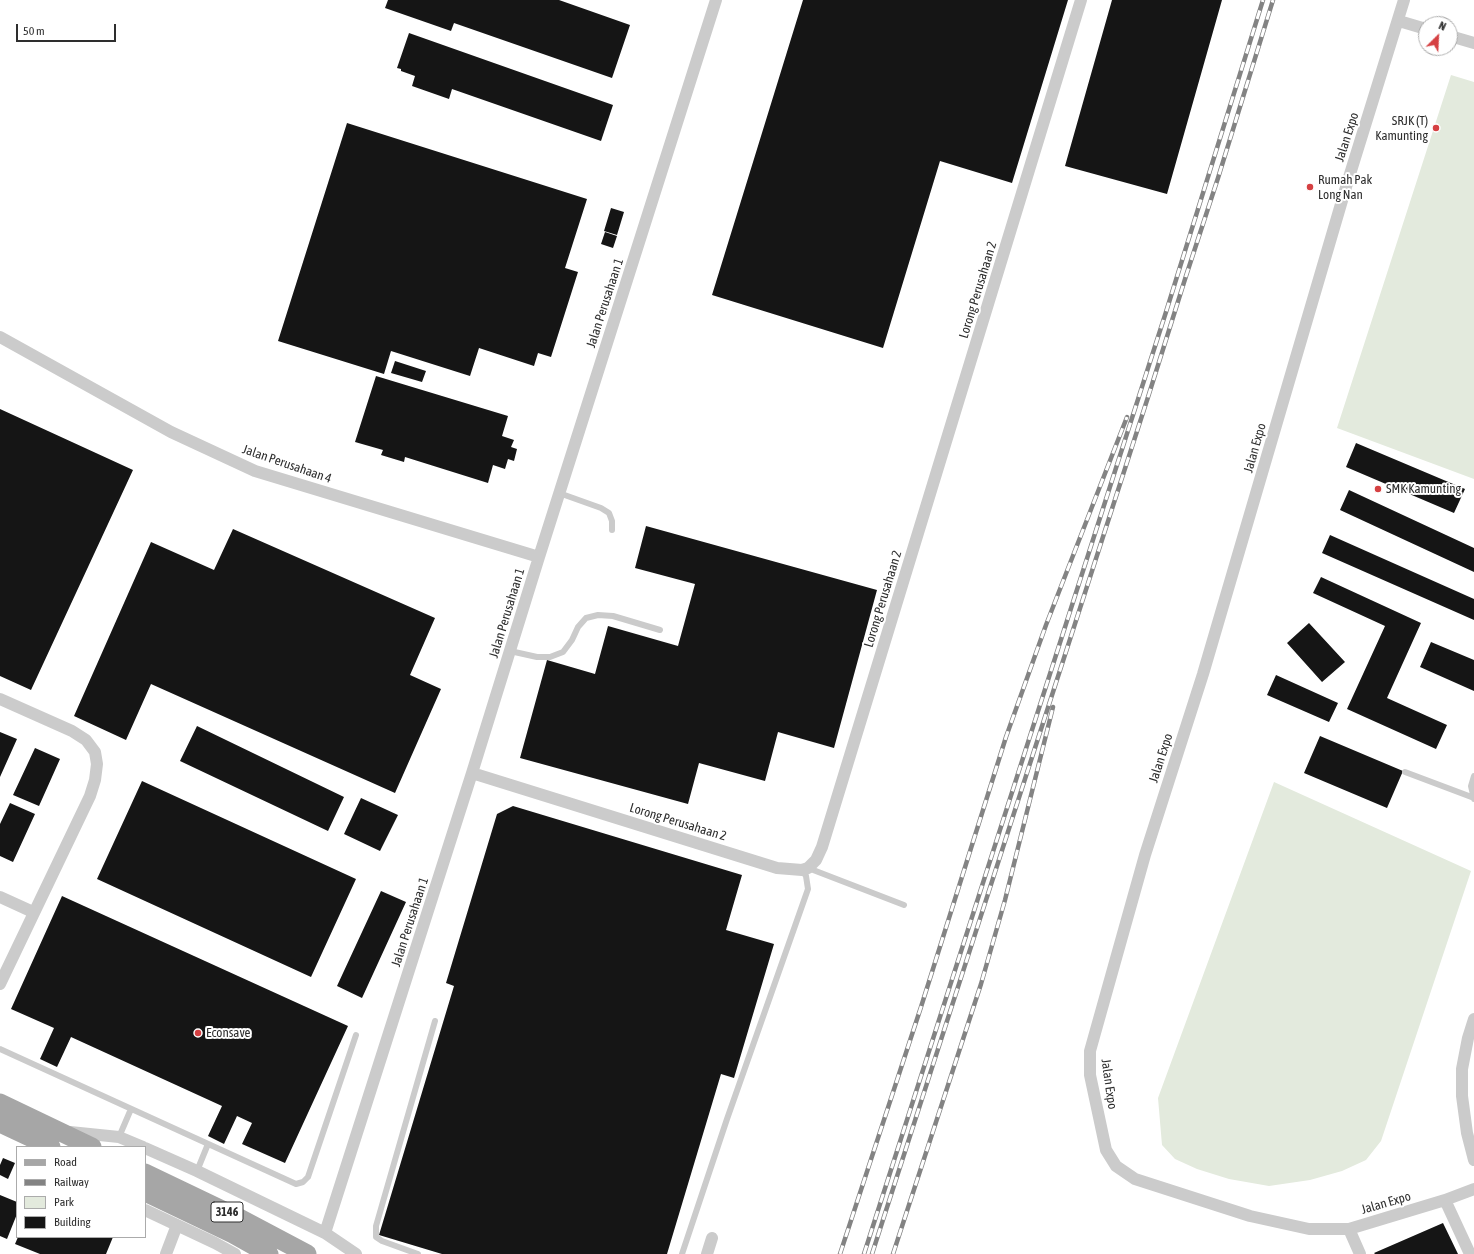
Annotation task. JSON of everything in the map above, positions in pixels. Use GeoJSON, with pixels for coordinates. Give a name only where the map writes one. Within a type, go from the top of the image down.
{"type":"FeatureCollection","features":[{"type":"Feature","properties":{"kind":"main road"},"geometry":{"type":"LineString","coordinates":[[0,1103],[55,1139]]}},
{"type":"Feature","properties":{"kind":"main road"},"geometry":{"type":"LineString","coordinates":[[0,1123],[31,1141],[55,1139],[87,1146]]}},
{"type":"Feature","properties":{"kind":"main road","name":"3146"},"geometry":{"type":"LineString","coordinates":[[146,1173],[239,1218],[307,1254]]}},
{"type":"Feature","properties":{"kind":"main road","name":"3146"},"geometry":{"type":"LineString","coordinates":[[146,1192],[233,1234],[269,1254]]}},
{"type":"Feature","properties":{"kind":"street","name":"Lorong Perusahaan 2"},"geometry":{"type":"LineString","coordinates":[[472,773],[777,868],[805,869],[816,860],[822,847],[1082,0]]}},
{"type":"Feature","properties":{"kind":"street","name":"Jalan Expo"},"geometry":{"type":"LineString","coordinates":[[1404,0],[1343,195],[1203,674],[1145,855],[1090,1051],[1090,1076],[1106,1150],[1116,1166],[1135,1179],[1250,1216],[1309,1229],[1349,1229],[1445,1200],[1474,1189]]}},
{"type":"Feature","properties":{"kind":"street","name":"Jalan Perusahaan 1"},"geometry":{"type":"LineString","coordinates":[[325,1233],[472,773],[713,1]]}},
{"type":"Feature","properties":{"kind":"street"},"geometry":{"type":"LineString","coordinates":[[1399,20],[1418,26]]}},
{"type":"Feature","properties":{"kind":"street"},"geometry":{"type":"LineString","coordinates":[[1458,38],[1474,43]]}},
{"type":"Feature","properties":{"kind":"street","name":"Jalan Perusahaan 4"},"geometry":{"type":"LineString","coordinates":[[0,337],[171,432],[255,471],[539,557]]}},
{"type":"Feature","properties":{"kind":"street"},"geometry":{"type":"LineString","coordinates":[[0,699],[72,731],[86,740],[95,752],[98,764],[90,796],[0,984]]}},
{"type":"Feature","properties":{"kind":"street"},"geometry":{"type":"LineString","coordinates":[[0,897],[34,912]]}},
{"type":"Feature","properties":{"kind":"street"},"geometry":{"type":"LineString","coordinates":[[1474,1019],[1468,1038],[1462,1069],[1462,1096],[1467,1133],[1474,1160]]}},
{"type":"Feature","properties":{"kind":"street"},"geometry":{"type":"LineString","coordinates":[[55,1139],[119,1137],[139,1146]]}},
{"type":"Feature","properties":{"kind":"street"},"geometry":{"type":"LineString","coordinates":[[146,1149],[197,1171],[325,1233],[356,1254]]}},
{"type":"Feature","properties":{"kind":"street"},"geometry":{"type":"LineString","coordinates":[[1445,1200],[1470,1254]]}},
{"type":"Feature","properties":{"kind":"street"},"geometry":{"type":"LineString","coordinates":[[146,1210],[235,1254]]}},
{"type":"Feature","properties":{"kind":"street"},"geometry":{"type":"LineString","coordinates":[[166,1254],[177,1225]]}},
{"type":"Feature","properties":{"kind":"street"},"geometry":{"type":"LineString","coordinates":[[1349,1229],[1360,1254]]}},
{"type":"Feature","properties":{"kind":"street"},"geometry":{"type":"LineString","coordinates":[[707,1254],[712,1238]]}},
{"type":"Feature","properties":{"kind":"lane"},"geometry":{"type":"LineString","coordinates":[[559,493],[601,508],[609,514],[612,521],[612,530]]}},
{"type":"Feature","properties":{"kind":"lane"},"geometry":{"type":"LineString","coordinates":[[510,651],[543,657],[550,657],[563,652],[572,640],[578,627],[586,618],[598,615],[613,616],[660,630]]}},
{"type":"Feature","properties":{"kind":"lane"},"geometry":{"type":"LineString","coordinates":[[1404,772],[1474,798]]}},
{"type":"Feature","properties":{"kind":"lane"},"geometry":{"type":"LineString","coordinates":[[1474,776],[1471,786],[1474,798]]}},
{"type":"Feature","properties":{"kind":"lane"},"geometry":{"type":"LineString","coordinates":[[682,1254],[727,1119],[808,889],[805,869],[904,905]]}},
{"type":"Feature","properties":{"kind":"lane"},"geometry":{"type":"LineString","coordinates":[[418,1254],[382,1241],[376,1237],[376,1226],[435,1020]]}},
{"type":"Feature","properties":{"kind":"lane"},"geometry":{"type":"LineString","coordinates":[[0,1049],[296,1184],[303,1182],[308,1177],[356,1035]]}},
{"type":"Feature","properties":{"kind":"lane"},"geometry":{"type":"LineString","coordinates":[[119,1137],[132,1109]]}},
{"type":"Feature","properties":{"kind":"lane"},"geometry":{"type":"LineString","coordinates":[[197,1171],[208,1144]]}},
{"type":"Feature","properties":{"kind":"green space"},"geometry":{"type":"Polygon","coordinates":[[[1451,75],[1474,82],[1474,479],[1337,428],[1451,75]]]}},
{"type":"Feature","properties":{"kind":"green space"},"geometry":{"type":"Polygon","coordinates":[[[1274,782],[1471,871],[1381,1141],[1366,1160],[1342,1171],[1310,1180],[1269,1186],[1229,1179],[1197,1169],[1175,1159],[1162,1145],[1158,1098],[1274,782]]]}},
{"type":"Feature","properties":{"kind":"building"},"geometry":{"type":"Polygon","coordinates":[[[388,0],[559,0],[630,25],[612,78],[454,23],[451,31],[385,8],[388,0]]]}},
{"type":"Feature","properties":{"kind":"building"},"geometry":{"type":"Polygon","coordinates":[[[803,0],[1068,0],[1012,183],[940,161],[883,348],[712,295],[803,0]]]}},
{"type":"Feature","properties":{"kind":"building"},"geometry":{"type":"Polygon","coordinates":[[[1112,0],[1222,0],[1167,194],[1065,166],[1112,0]]]}},
{"type":"Feature","properties":{"kind":"building"},"geometry":{"type":"Polygon","coordinates":[[[409,33],[613,105],[601,141],[452,89],[449,99],[412,86],[415,76],[397,68],[409,33]]]}},
{"type":"Feature","properties":{"kind":"building"},"geometry":{"type":"Polygon","coordinates":[[[347,123],[587,199],[565,268],[578,272],[551,357],[538,353],[534,366],[479,348],[470,376],[391,351],[384,374],[278,341],[347,123]]]}},
{"type":"Feature","properties":{"kind":"building"},"geometry":{"type":"Polygon","coordinates":[[[611,208],[624,212],[617,235],[604,231],[611,208]]]}},
{"type":"Feature","properties":{"kind":"building"},"geometry":{"type":"Polygon","coordinates":[[[605,232],[617,236],[613,248],[601,244],[605,232]]]}},
{"type":"Feature","properties":{"kind":"building"},"geometry":{"type":"Polygon","coordinates":[[[395,361],[426,371],[422,382],[391,373],[395,361]]]}},
{"type":"Feature","properties":{"kind":"building"},"geometry":{"type":"Polygon","coordinates":[[[376,376],[508,416],[502,436],[514,440],[511,447],[517,449],[514,461],[508,459],[505,469],[493,465],[488,483],[405,457],[404,462],[381,455],[383,450],[355,442],[376,376]]]}},
{"type":"Feature","properties":{"kind":"building"},"geometry":{"type":"Polygon","coordinates":[[[0,409],[133,470],[31,690],[0,676],[0,409]]]}},
{"type":"Feature","properties":{"kind":"building"},"geometry":{"type":"Polygon","coordinates":[[[1356,443],[1465,489],[1454,513],[1346,467],[1356,443]]]}},
{"type":"Feature","properties":{"kind":"building"},"geometry":{"type":"Polygon","coordinates":[[[1349,490],[1474,548],[1474,572],[1340,510],[1349,490]]]}},
{"type":"Feature","properties":{"kind":"building"},"geometry":{"type":"Polygon","coordinates":[[[646,526],[877,590],[834,748],[778,732],[765,781],[699,763],[688,804],[520,758],[547,660],[595,674],[608,626],[678,646],[695,584],[635,568],[646,526]]]}},
{"type":"Feature","properties":{"kind":"building"},"geometry":{"type":"Polygon","coordinates":[[[233,529],[435,618],[410,675],[441,689],[395,793],[151,684],[126,740],[74,716],[151,542],[214,570],[233,529]]]}},
{"type":"Feature","properties":{"kind":"building"},"geometry":{"type":"Polygon","coordinates":[[[1330,535],[1474,599],[1474,620],[1322,553],[1330,535]]]}},
{"type":"Feature","properties":{"kind":"building"},"geometry":{"type":"Polygon","coordinates":[[[1321,577],[1421,623],[1387,698],[1447,725],[1436,749],[1347,709],[1385,626],[1313,593],[1321,577]]]}},
{"type":"Feature","properties":{"kind":"building"},"geometry":{"type":"Polygon","coordinates":[[[1309,623],[1345,662],[1322,682],[1287,643],[1309,623]]]}},
{"type":"Feature","properties":{"kind":"building"},"geometry":{"type":"Polygon","coordinates":[[[1431,642],[1474,660],[1474,691],[1420,667],[1431,642]]]}},
{"type":"Feature","properties":{"kind":"building"},"geometry":{"type":"Polygon","coordinates":[[[1276,675],[1338,703],[1329,722],[1267,695],[1276,675]]]}},
{"type":"Feature","properties":{"kind":"building"},"geometry":{"type":"Polygon","coordinates":[[[197,726],[344,797],[328,831],[180,761],[197,726]]]}},
{"type":"Feature","properties":{"kind":"building"},"geometry":{"type":"Polygon","coordinates":[[[0,732],[17,739],[0,777],[0,732]]]}},
{"type":"Feature","properties":{"kind":"building"},"geometry":{"type":"Polygon","coordinates":[[[1320,736],[1403,771],[1387,808],[1304,773],[1320,736]]]}},
{"type":"Feature","properties":{"kind":"building"},"geometry":{"type":"Polygon","coordinates":[[[35,748],[60,759],[39,806],[13,795],[35,748]]]}},
{"type":"Feature","properties":{"kind":"building"},"geometry":{"type":"Polygon","coordinates":[[[142,781],[356,879],[311,977],[97,879],[142,781]]]}},
{"type":"Feature","properties":{"kind":"building"},"geometry":{"type":"Polygon","coordinates":[[[361,798],[398,815],[380,851],[344,834],[361,798]]]}},
{"type":"Feature","properties":{"kind":"building"},"geometry":{"type":"Polygon","coordinates":[[[10,803],[35,814],[13,862],[0,856],[0,824],[10,803]]]}},
{"type":"Feature","properties":{"kind":"building"},"geometry":{"type":"Polygon","coordinates":[[[513,806],[742,875],[726,930],[774,944],[734,1078],[721,1074],[667,1254],[442,1254],[379,1235],[454,986],[446,983],[497,814],[513,806]]]}},
{"type":"Feature","properties":{"kind":"building"},"geometry":{"type":"Polygon","coordinates":[[[381,891],[406,902],[362,998],[337,986],[381,891]]]}},
{"type":"Feature","properties":{"kind":"building","name":"Econsave"},"geometry":{"type":"Polygon","coordinates":[[[62,896],[348,1026],[285,1163],[242,1144],[252,1123],[237,1116],[224,1144],[208,1136],[222,1106],[71,1037],[57,1067],[40,1059],[54,1028],[11,1009],[62,896]]]}},
{"type":"Feature","properties":{"kind":"building"},"geometry":{"type":"Polygon","coordinates":[[[3,1158],[15,1163],[8,1179],[0,1175],[0,1165],[3,1158]]]}},
{"type":"Feature","properties":{"kind":"building"},"geometry":{"type":"Polygon","coordinates":[[[0,1195],[16,1202],[16,1216],[7,1239],[0,1236],[0,1195]]]}},
{"type":"Feature","properties":{"kind":"building"},"geometry":{"type":"Polygon","coordinates":[[[1443,1223],[1458,1254],[1374,1253],[1443,1223]]]}},
{"type":"Feature","properties":{"kind":"building"},"geometry":{"type":"Polygon","coordinates":[[[18,1238],[113,1238],[106,1254],[40,1254],[15,1244],[18,1238]]]}},
{"type":"Feature","properties":{"kind":"railway"},"geometry":{"type":"LineString","coordinates":[[864,1254],[1166,312],[1263,0]]}},
{"type":"Feature","properties":{"kind":"railway"},"geometry":{"type":"LineString","coordinates":[[872,1254],[1149,394],[1273,0]]}},
{"type":"Feature","properties":{"kind":"railway"},"geometry":{"type":"LineString","coordinates":[[840,1254],[921,1007],[1006,737],[1046,625],[1127,417]]}},
{"type":"Feature","properties":{"kind":"railway"},"geometry":{"type":"LineString","coordinates":[[893,1254],[981,984],[1005,900],[1053,707]]}},
{"type":"Feature","properties":{"kind":"place","name":"SRJK (T) Kamunting"},"geometry":{"type":"Point","coordinates":[1436,128]}},
{"type":"Feature","properties":{"kind":"place","name":"Rumah Pak Long Nan"},"geometry":{"type":"Point","coordinates":[1310,187]}},
{"type":"Feature","properties":{"kind":"place","name":"SMK Kamunting"},"geometry":{"type":"Point","coordinates":[1378,489]}},
{"type":"Feature","properties":{"kind":"place","name":"Econsave"},"geometry":{"type":"Point","coordinates":[198,1033]}}]}
